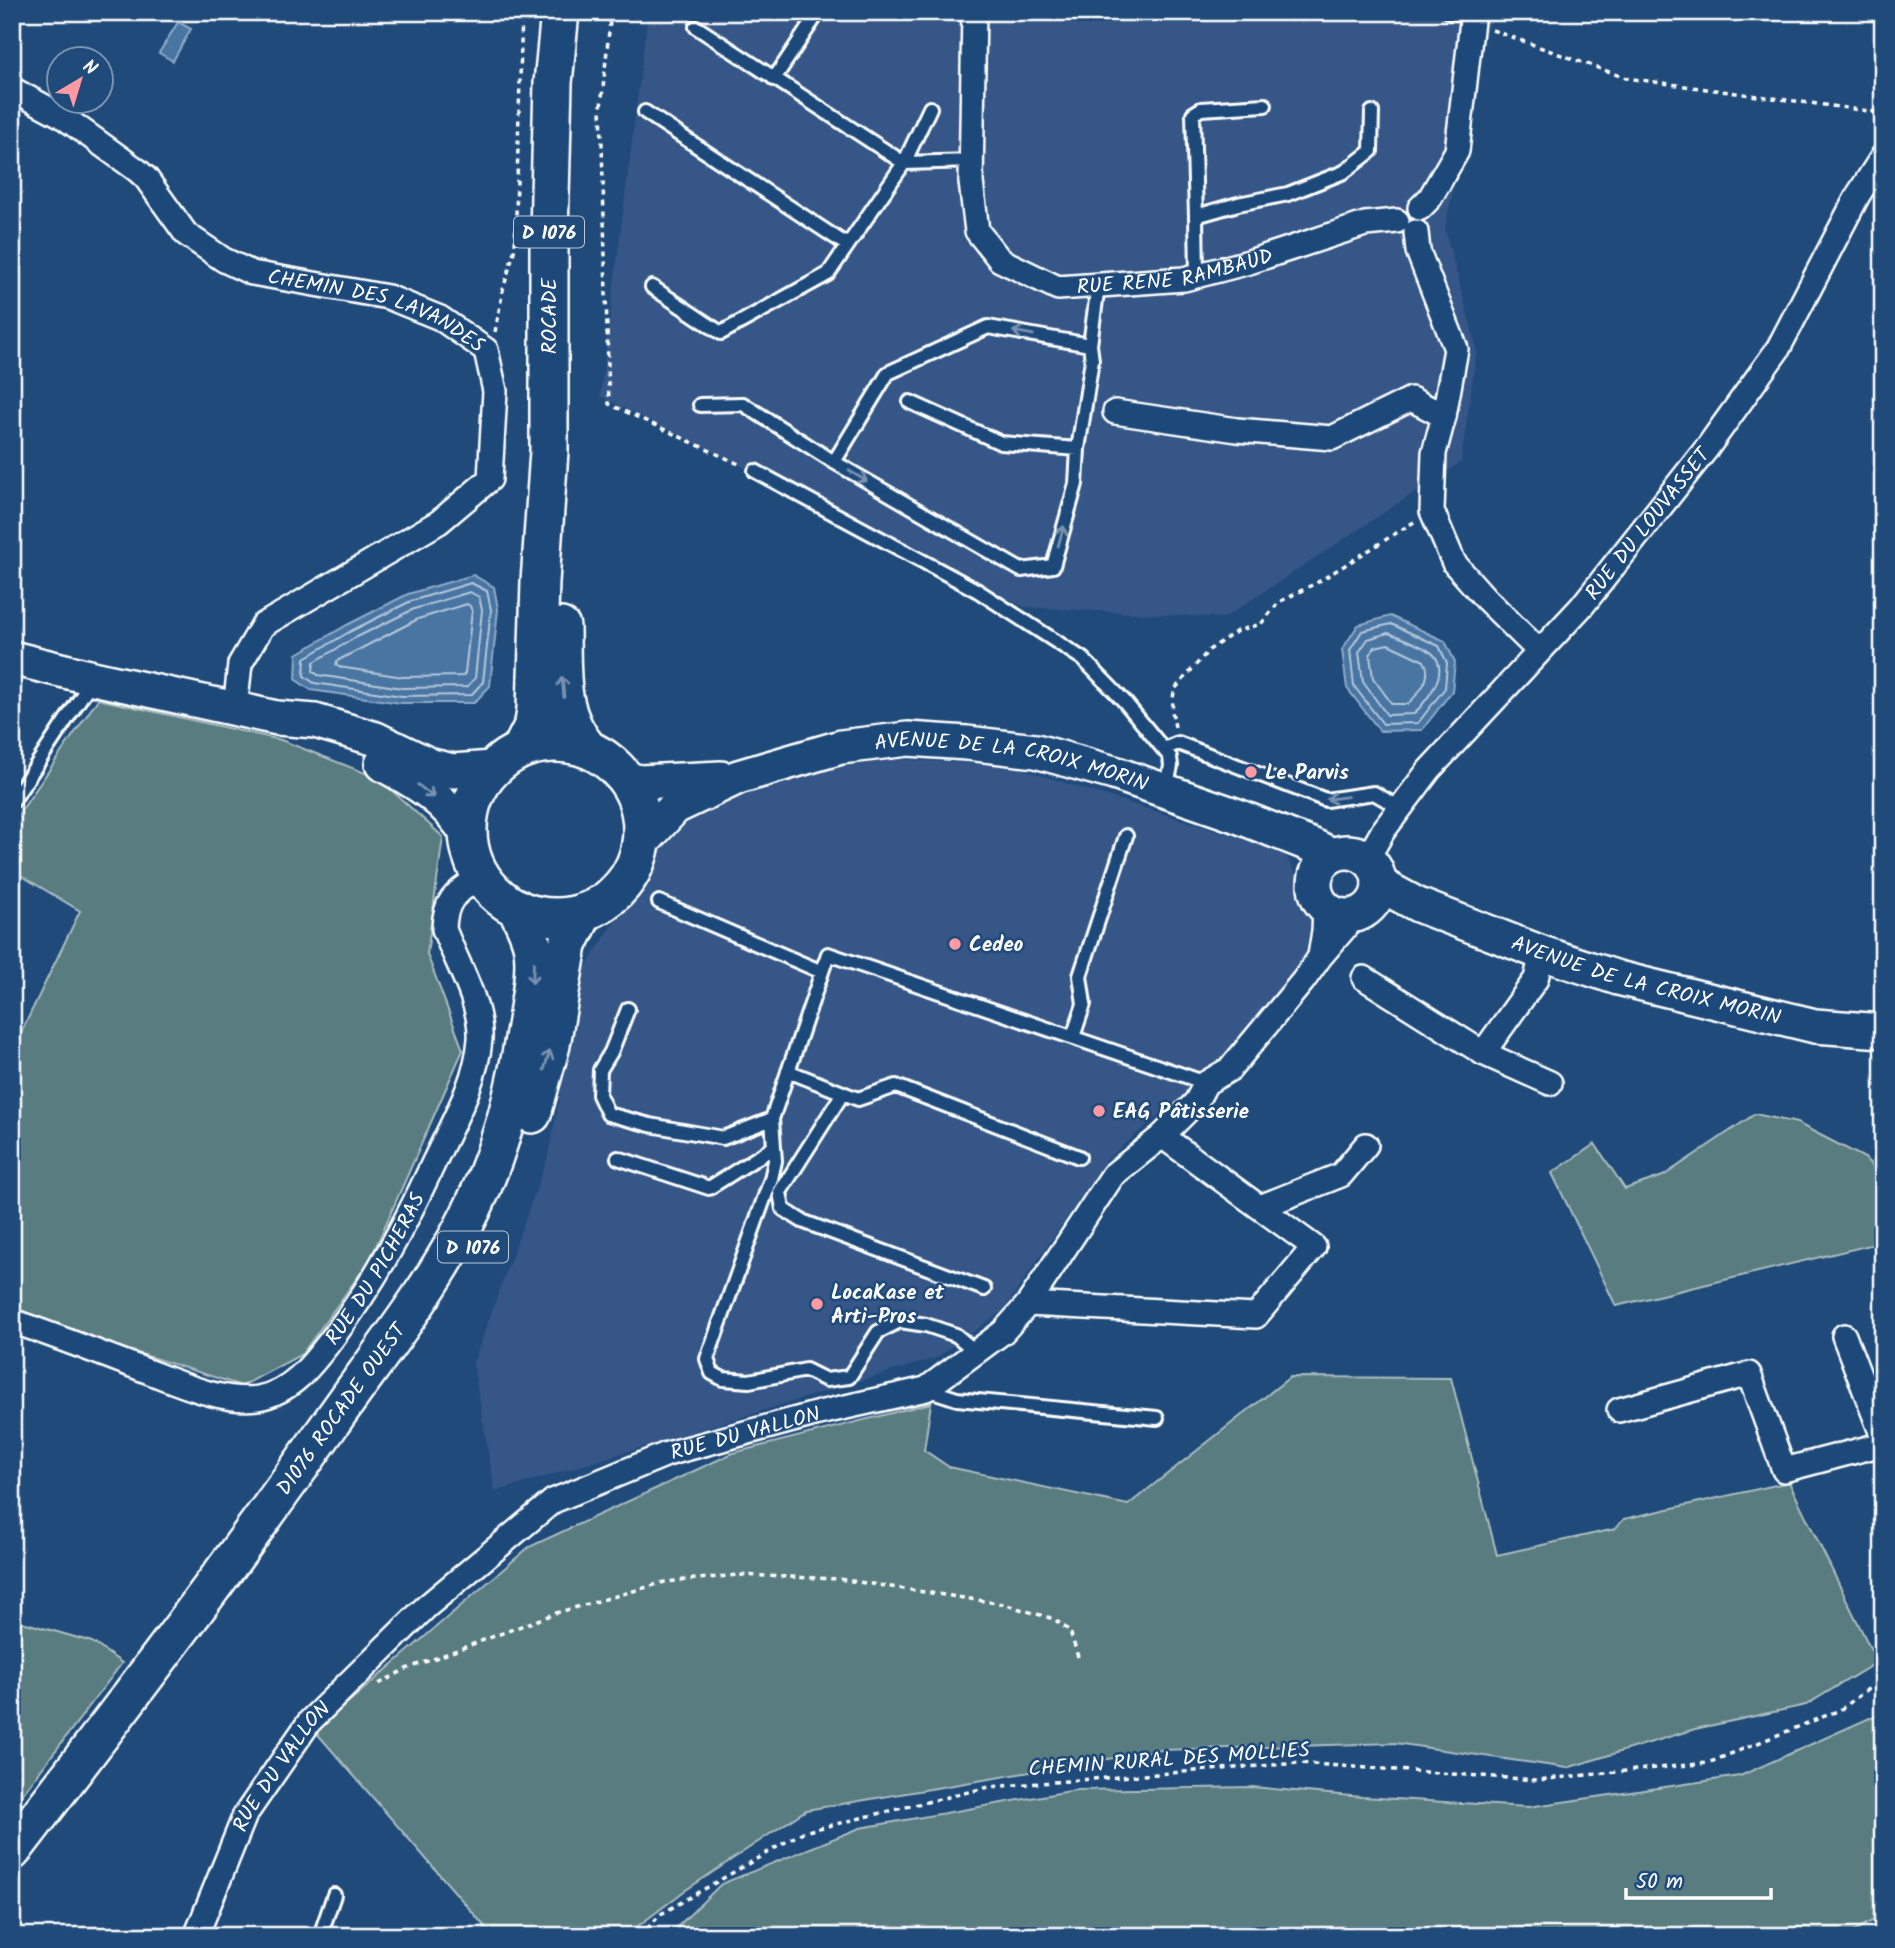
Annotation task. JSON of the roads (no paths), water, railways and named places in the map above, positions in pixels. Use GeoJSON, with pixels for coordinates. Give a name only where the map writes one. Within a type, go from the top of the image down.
{"type":"FeatureCollection","features":[{"type":"Feature","properties":{"kind":"main road","name":"ROCADE"},"geometry":{"type":"LineString","coordinates":[[522,748],[534,724],[536,709],[540,582],[549,451],[549,233],[553,83],[560,12]]}},
{"type":"Feature","properties":{"kind":"main road","name":"ROCADE"},"geometry":{"type":"LineString","coordinates":[[549,451],[561,593],[565,704],[576,735],[589,749]]}},
{"type":"Feature","properties":{"kind":"main road"},"geometry":{"type":"LineString","coordinates":[[12,657],[235,709],[278,718],[315,721],[347,729],[376,739],[432,766],[453,771],[492,768]]}},
{"type":"Feature","properties":{"kind":"main road"},"geometry":{"type":"LineString","coordinates":[[278,718],[370,758],[419,785],[449,808],[468,835]]}},
{"type":"Feature","properties":{"kind":"main road","name":"AVENUE DE LA CROIX MORIN"},"geometry":{"type":"LineString","coordinates":[[642,843],[675,807],[738,777],[841,747],[908,739],[1036,751],[1114,773],[1311,845],[1348,887],[1418,905],[1542,953],[1618,978],[1815,1026],[1883,1031]]}},
{"type":"Feature","properties":{"kind":"main road"},"geometry":{"type":"LineString","coordinates":[[544,743],[567,743],[589,749],[610,761],[626,779],[640,810],[642,843],[631,873],[612,897],[584,912],[562,917],[539,916],[517,908],[497,895],[481,876],[472,856],[468,835],[470,810],[478,788],[492,768],[522,748],[544,743]]}},
{"type":"Feature","properties":{"kind":"main road","name":"AVENUE DE LA CROIX MORIN"},"geometry":{"type":"LineString","coordinates":[[626,779],[640,782],[738,777]]}},
{"type":"Feature","properties":{"kind":"main road","name":"D1076 ROCADE OUEST"},"geometry":{"type":"LineString","coordinates":[[12,1851],[256,1529],[427,1286],[461,1231],[499,1145],[522,1055],[534,971],[533,948],[517,908]]}},
{"type":"Feature","properties":{"kind":"main road","name":"D 1076"},"geometry":{"type":"LineString","coordinates":[[256,1529],[346,1424],[445,1294],[480,1235],[499,1198],[528,1125],[551,1045],[568,945],[584,912]]}},
{"type":"Feature","properties":{"kind":"street","name":"RUE RENÉ RAMBAUD"},"geometry":{"type":"LineString","coordinates":[[974,12],[971,182],[977,231],[1000,260],[1058,288],[1184,279],[1249,262],[1365,224],[1407,227]]}},
{"type":"Feature","properties":{"kind":"street"},"geometry":{"type":"LineString","coordinates":[[1473,18],[1457,151],[1430,198],[1420,208],[1425,222],[1407,227],[1456,349],[1444,416],[1434,453],[1432,511],[1454,563],[1539,651]]}},
{"type":"Feature","properties":{"kind":"street","name":"CHEMIN DES LAVANDES"},"geometry":{"type":"LineString","coordinates":[[12,89],[62,116],[146,178],[186,234],[224,260],[252,273],[388,297],[440,318],[486,350],[495,391],[490,479],[439,522],[263,625],[240,664],[235,709]]}},
{"type":"Feature","properties":{"kind":"street","name":"RUE DU LOUVASSET"},"geometry":{"type":"LineString","coordinates":[[1348,887],[1383,831],[1429,771],[1590,596],[1707,448],[1779,349],[1858,195],[1883,156]]}},
{"type":"Feature","properties":{"kind":"street"},"geometry":{"type":"LineString","coordinates":[[1115,412],[1237,430],[1332,438],[1411,399],[1444,416]]}},
{"type":"Feature","properties":{"kind":"street","name":"RUE DU PICHERAS"},"geometry":{"type":"LineString","coordinates":[[12,1321],[200,1390],[236,1398],[259,1398],[298,1379],[314,1363],[349,1317],[380,1270],[411,1212],[475,1071],[480,1035],[477,1013],[444,929],[444,922],[449,901],[481,876]]}},
{"type":"Feature","properties":{"kind":"street","name":"RUE DU VALLON"},"geometry":{"type":"LineString","coordinates":[[1320,957],[1324,931],[1348,887]]}},
{"type":"Feature","properties":{"kind":"street","name":"RUE DU VALLON"},"geometry":{"type":"LineString","coordinates":[[196,1936],[245,1815],[310,1721],[426,1607],[553,1501],[667,1454],[819,1413],[926,1389],[1003,1332],[1028,1304],[1113,1175],[1162,1136],[1196,1102],[1206,1083],[1230,1069],[1303,981],[1320,957],[1348,887]]}},
{"type":"Feature","properties":{"kind":"street"},"geometry":{"type":"LineString","coordinates":[[1483,1053],[1536,979],[1542,953]]}},
{"type":"Feature","properties":{"kind":"street"},"geometry":{"type":"LineString","coordinates":[[1364,978],[1483,1053],[1550,1083]]}},
{"type":"Feature","properties":{"kind":"street"},"geometry":{"type":"LineString","coordinates":[[1028,1304],[1256,1316],[1314,1247],[1162,1136]]}},
{"type":"Feature","properties":{"kind":"street"},"geometry":{"type":"LineString","coordinates":[[1260,1208],[1341,1175],[1366,1145]]}},
{"type":"Feature","properties":{"kind":"street"},"geometry":{"type":"LineString","coordinates":[[1844,1336],[1883,1437]]}},
{"type":"Feature","properties":{"kind":"street"},"geometry":{"type":"LineString","coordinates":[[1619,1410],[1749,1374],[1784,1470],[1883,1444]]}},
{"type":"Feature","properties":{"kind":"lane"},"geometry":{"type":"LineString","coordinates":[[1449,12],[1473,18]]}},
{"type":"Feature","properties":{"kind":"lane"},"geometry":{"type":"LineString","coordinates":[[774,79],[818,13]]}},
{"type":"Feature","properties":{"kind":"lane"},"geometry":{"type":"LineString","coordinates":[[696,27],[904,163],[972,161]]}},
{"type":"Feature","properties":{"kind":"lane"},"geometry":{"type":"LineString","coordinates":[[1198,276],[1193,114],[1201,109],[1265,105]]}},
{"type":"Feature","properties":{"kind":"lane"},"geometry":{"type":"LineString","coordinates":[[652,287],[721,333],[828,274],[904,163],[930,108]]}},
{"type":"Feature","properties":{"kind":"lane"},"geometry":{"type":"LineString","coordinates":[[645,111],[848,246]]}},
{"type":"Feature","properties":{"kind":"lane"},"geometry":{"type":"LineString","coordinates":[[1196,216],[1289,194],[1344,172],[1371,151],[1372,112]]}},
{"type":"Feature","properties":{"kind":"lane"},"geometry":{"type":"LineString","coordinates":[[700,405],[743,404],[834,462],[1021,570],[1053,566],[1076,484],[1078,449],[1092,360],[1090,345],[1098,285]]}},
{"type":"Feature","properties":{"kind":"lane"},"geometry":{"type":"LineString","coordinates":[[834,462],[888,373],[988,327],[1090,345]]}},
{"type":"Feature","properties":{"kind":"lane"},"geometry":{"type":"LineString","coordinates":[[910,402],[1001,443],[1078,449]]}},
{"type":"Feature","properties":{"kind":"lane"},"geometry":{"type":"LineString","coordinates":[[755,471],[978,591],[1083,659],[1170,757],[1166,791]]}},
{"type":"Feature","properties":{"kind":"lane"},"geometry":{"type":"LineString","coordinates":[[12,802],[93,678]]}},
{"type":"Feature","properties":{"kind":"lane"},"geometry":{"type":"LineString","coordinates":[[1164,748],[1178,743],[1325,800],[1374,793],[1400,808]]}},
{"type":"Feature","properties":{"kind":"lane"},"geometry":{"type":"LineString","coordinates":[[1073,1037],[1084,1004],[1080,976],[1126,836]]}},
{"type":"Feature","properties":{"kind":"lane"},"geometry":{"type":"LineString","coordinates":[[659,902],[822,972]]}},
{"type":"Feature","properties":{"kind":"lane"},"geometry":{"type":"LineString","coordinates":[[976,1352],[956,1335],[926,1325],[900,1321],[878,1332],[849,1377],[826,1380],[806,1370],[749,1381],[723,1379],[712,1373],[708,1359],[771,1179],[775,1161],[772,1119],[828,954],[1206,1083]]}},
{"type":"Feature","properties":{"kind":"lane"},"geometry":{"type":"LineString","coordinates":[[628,1009],[611,1052],[600,1070],[599,1095],[608,1114],[650,1125],[723,1138],[772,1119]]}},
{"type":"Feature","properties":{"kind":"lane"},"geometry":{"type":"LineString","coordinates":[[789,1071],[859,1099],[896,1086],[1079,1157]]}},
{"type":"Feature","properties":{"kind":"lane"},"geometry":{"type":"LineString","coordinates":[[843,1093],[780,1192],[783,1209],[802,1221],[984,1289]]}},
{"type":"Feature","properties":{"kind":"lane"},"geometry":{"type":"LineString","coordinates":[[618,1158],[709,1188],[774,1147]]}},
{"type":"Feature","properties":{"kind":"lane"},"geometry":{"type":"LineString","coordinates":[[926,1389],[957,1399],[1157,1418]]}},
{"type":"Feature","properties":{"kind":"lane"},"geometry":{"type":"LineString","coordinates":[[320,1936],[334,1895]]}},
{"type":"Feature","properties":{"kind":"water"},"geometry":{"type":"Polygon","coordinates":[[[178,22],[191,29],[173,61],[159,53],[178,22]]]}},
{"type":"Feature","properties":{"kind":"water"},"geometry":{"type":"Polygon","coordinates":[[[473,575],[494,587],[498,609],[490,686],[474,703],[401,703],[311,690],[296,680],[297,654],[408,594],[473,575]]]}},
{"type":"Feature","properties":{"kind":"water"},"geometry":{"type":"Polygon","coordinates":[[[1390,616],[1445,641],[1455,662],[1452,691],[1422,730],[1380,731],[1347,688],[1342,650],[1358,625],[1390,616]]]}},
{"type":"Feature","properties":{"kind":"place","name":"Le Parvis"},"geometry":{"type":"Point","coordinates":[1251,772]}},
{"type":"Feature","properties":{"kind":"place","name":"Cedeo"},"geometry":{"type":"Point","coordinates":[955,944]}},
{"type":"Feature","properties":{"kind":"place","name":"EAG Pâtisserie"},"geometry":{"type":"Point","coordinates":[1099,1111]}},
{"type":"Feature","properties":{"kind":"place","name":"LocaKase et Arti-Pros"},"geometry":{"type":"Point","coordinates":[817,1304]}}]}
